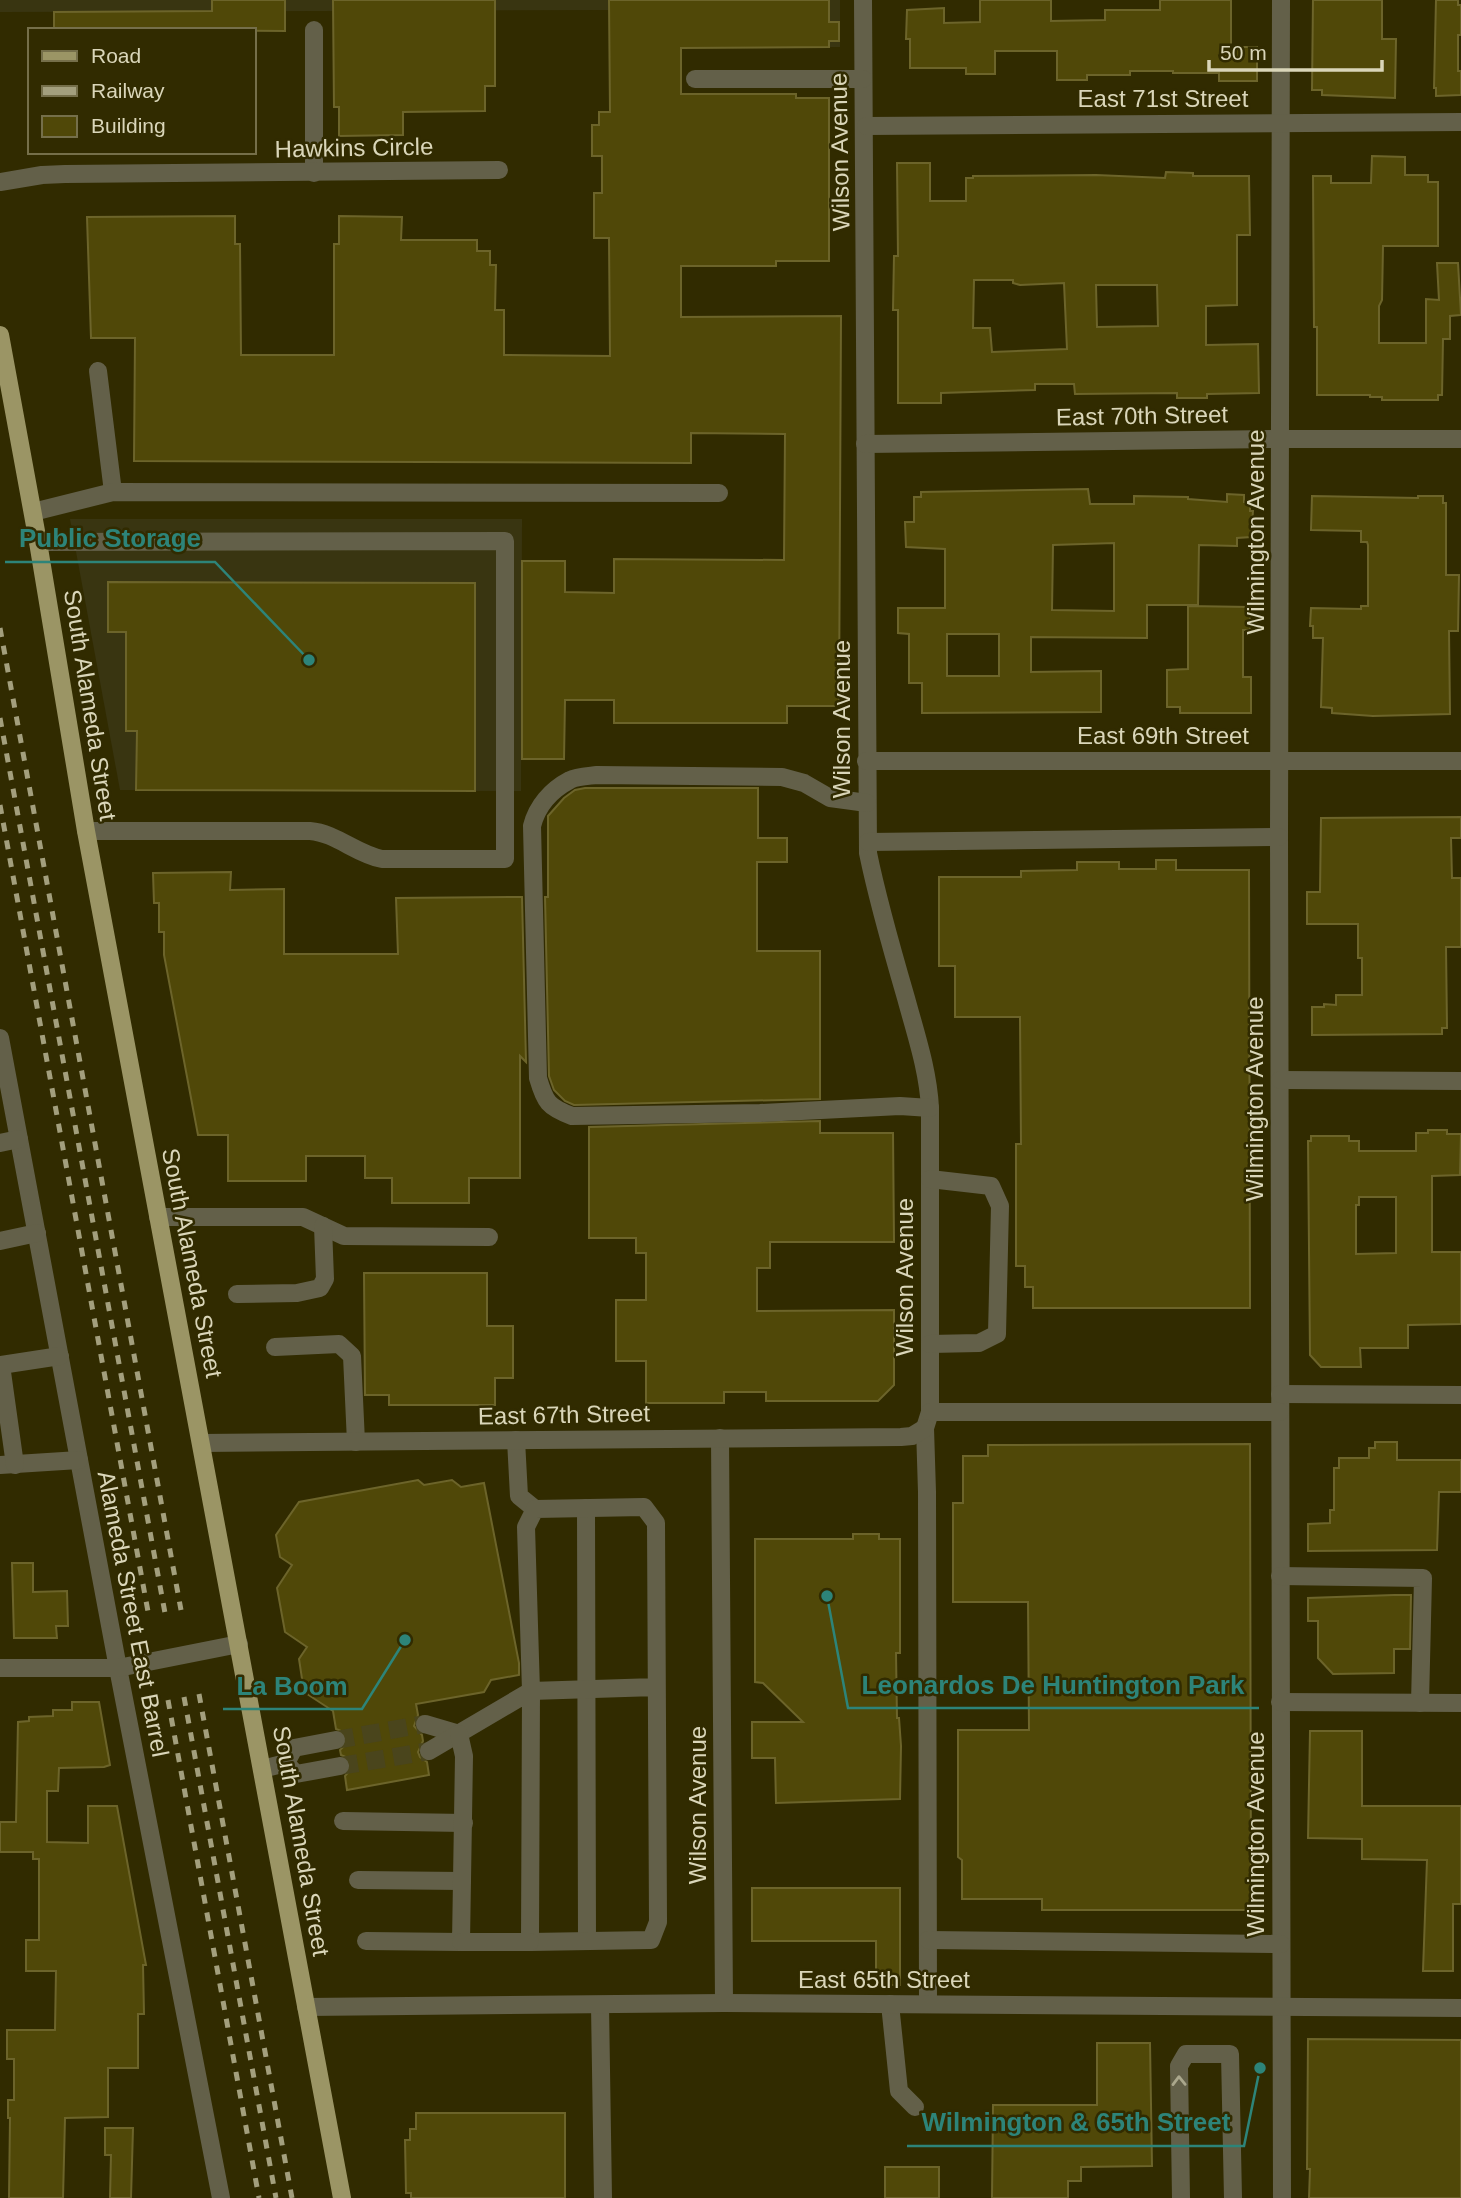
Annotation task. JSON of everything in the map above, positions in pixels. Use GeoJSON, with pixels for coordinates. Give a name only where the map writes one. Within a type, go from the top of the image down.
{"type":"FeatureCollection","features":[{"type":"Feature","properties":{"kind":"main road","name":"South Alameda Street"},"geometry":{"type":"LineString","coordinates":[[0,335],[33,512],[86,831],[342,2198]]}},
{"type":"Feature","properties":{"kind":"street","name":"Wilson Avenue"},"geometry":{"type":"LineString","coordinates":[[863,0],[866,126],[868,842],[881,913],[929,1083],[930,1108],[930,1344],[927,1420],[928,2004]]}},
{"type":"Feature","properties":{"kind":"street","name":"Wilmington Avenue"},"geometry":{"type":"LineString","coordinates":[[1281,0],[1279,837],[1282,2198]]}},
{"type":"Feature","properties":{"kind":"street"},"geometry":{"type":"LineString","coordinates":[[314,30],[314,173]]}},
{"type":"Feature","properties":{"kind":"street"},"geometry":{"type":"LineString","coordinates":[[695,79],[863,79]]}},
{"type":"Feature","properties":{"kind":"street","name":"East 71st Street"},"geometry":{"type":"LineString","coordinates":[[866,126],[1461,122]]}},
{"type":"Feature","properties":{"kind":"street","name":"Hawkins Circle"},"geometry":{"type":"LineString","coordinates":[[0,182],[50,174],[499,170]]}},
{"type":"Feature","properties":{"kind":"street"},"geometry":{"type":"LineString","coordinates":[[98,371],[113,492]]}},
{"type":"Feature","properties":{"kind":"street","name":"East 70th Street"},"geometry":{"type":"LineString","coordinates":[[865,444],[1461,439]]}},
{"type":"Feature","properties":{"kind":"street"},"geometry":{"type":"LineString","coordinates":[[33,512],[113,492],[719,493]]}},
{"type":"Feature","properties":{"kind":"street"},"geometry":{"type":"LineString","coordinates":[[38,542],[505,541],[505,859],[382,859],[363,854],[328,835],[310,831],[86,831]]}},
{"type":"Feature","properties":{"kind":"street","name":"East 69th Street"},"geometry":{"type":"LineString","coordinates":[[866,761],[1461,761]]}},
{"type":"Feature","properties":{"kind":"street"},"geometry":{"type":"LineString","coordinates":[[867,803],[830,798],[804,783],[782,777],[597,775],[572,779],[547,797],[536,812],[532,826],[538,1078],[544,1099],[555,1110],[572,1116],[797,1112],[900,1106],[930,1108]]}},
{"type":"Feature","properties":{"kind":"street"},"geometry":{"type":"LineString","coordinates":[[868,842],[1279,837]]}},
{"type":"Feature","properties":{"kind":"street","name":"Alameda Street East Barrel"},"geometry":{"type":"LineString","coordinates":[[0,1038],[221,2198]]}},
{"type":"Feature","properties":{"kind":"street"},"geometry":{"type":"LineString","coordinates":[[1280,1080],[1461,1081]]}},
{"type":"Feature","properties":{"kind":"street"},"geometry":{"type":"LineString","coordinates":[[0,1143],[19,1139]]}},
{"type":"Feature","properties":{"kind":"street"},"geometry":{"type":"LineString","coordinates":[[930,1179],[991,1186],[1000,1206],[997,1334],[979,1343],[930,1344]]}},
{"type":"Feature","properties":{"kind":"street"},"geometry":{"type":"LineString","coordinates":[[158,1217],[303,1217],[344,1236],[489,1237]]}},
{"type":"Feature","properties":{"kind":"street"},"geometry":{"type":"LineString","coordinates":[[237,1294],[297,1293],[320,1288],[325,1279],[323,1226]]}},
{"type":"Feature","properties":{"kind":"street"},"geometry":{"type":"LineString","coordinates":[[0,1241],[37,1233]]}},
{"type":"Feature","properties":{"kind":"street"},"geometry":{"type":"LineString","coordinates":[[275,1347],[339,1345],[352,1356],[356,1442]]}},
{"type":"Feature","properties":{"kind":"street"},"geometry":{"type":"LineString","coordinates":[[60,1356],[1,1364],[7,1465],[79,1460]]}},
{"type":"Feature","properties":{"kind":"street"},"geometry":{"type":"LineString","coordinates":[[1280,1403],[1461,1395]]}},
{"type":"Feature","properties":{"kind":"street","name":"East 67th Street"},"geometry":{"type":"LineString","coordinates":[[201,1443],[901,1437],[912,1436],[927,1420],[1280,1403]]}},
{"type":"Feature","properties":{"kind":"street","name":"Wilson Avenue"},"geometry":{"type":"LineString","coordinates":[[720,1438],[724,2003]]}},
{"type":"Feature","properties":{"kind":"street"},"geometry":{"type":"LineString","coordinates":[[366,1941],[651,1940],[658,1922],[656,1523],[644,1507],[536,1509],[519,1496],[516,1440]]}},
{"type":"Feature","properties":{"kind":"street"},"geometry":{"type":"LineString","coordinates":[[586,1508],[587,1941]]}},
{"type":"Feature","properties":{"kind":"street"},"geometry":{"type":"LineString","coordinates":[[530,1942],[531,1690],[526,1527],[536,1509]]}},
{"type":"Feature","properties":{"kind":"street"},"geometry":{"type":"LineString","coordinates":[[1280,1576],[1423,1578],[1420,1703]]}},
{"type":"Feature","properties":{"kind":"street"},"geometry":{"type":"LineString","coordinates":[[0,1668],[118,1668],[239,1644]]}},
{"type":"Feature","properties":{"kind":"street"},"geometry":{"type":"LineString","coordinates":[[429,1751],[531,1690],[656,1687]]}},
{"type":"Feature","properties":{"kind":"street"},"geometry":{"type":"LineString","coordinates":[[1280,1702],[1461,1703]]}},
{"type":"Feature","properties":{"kind":"street"},"geometry":{"type":"LineString","coordinates":[[425,1724],[459,1734]]}},
{"type":"Feature","properties":{"kind":"street"},"geometry":{"type":"LineString","coordinates":[[459,1734],[464,1756],[461,1942]]}},
{"type":"Feature","properties":{"kind":"street"},"geometry":{"type":"LineString","coordinates":[[262,1769],[292,1762],[336,1740]]}},
{"type":"Feature","properties":{"kind":"street"},"geometry":{"type":"LineString","coordinates":[[292,1762],[340,1766]]}},
{"type":"Feature","properties":{"kind":"street"},"geometry":{"type":"LineString","coordinates":[[343,1821],[464,1823]]}},
{"type":"Feature","properties":{"kind":"street"},"geometry":{"type":"LineString","coordinates":[[358,1880],[462,1881]]}},
{"type":"Feature","properties":{"kind":"street"},"geometry":{"type":"LineString","coordinates":[[928,1940],[1281,1944]]}},
{"type":"Feature","properties":{"kind":"street","name":"East 65th Street"},"geometry":{"type":"LineString","coordinates":[[306,2007],[724,2003],[1461,2008]]}},
{"type":"Feature","properties":{"kind":"street"},"geometry":{"type":"LineString","coordinates":[[890,2004],[899,2091],[915,2107]]}},
{"type":"Feature","properties":{"kind":"street"},"geometry":{"type":"LineString","coordinates":[[600,2005],[603,2198]]}},
{"type":"Feature","properties":{"kind":"street"},"geometry":{"type":"LineString","coordinates":[[1181,2198],[1179,2066],[1186,2054],[1230,2054],[1233,2198]]}},
{"type":"Feature","properties":{"kind":"shaded area"},"geometry":{"type":"Polygon","coordinates":[[[0,0],[840,0],[840,47],[681,48],[609,10],[0,12],[0,0]]]}},
{"type":"Feature","properties":{"kind":"shaded area"},"geometry":{"type":"Polygon","coordinates":[[[70,519],[522,519],[521,791],[120,790],[70,519]]]}},
{"type":"Feature","properties":{"kind":"building"},"geometry":{"type":"Polygon","coordinates":[[[212,0],[285,0],[285,31],[256,31],[256,28],[54,28],[54,12],[212,11],[212,0]]]}},
{"type":"Feature","properties":{"kind":"building"},"geometry":{"type":"Polygon","coordinates":[[[333,0],[495,0],[495,86],[485,86],[485,111],[403,112],[403,135],[339,136],[339,107],[334,107],[333,0]]]}},
{"type":"Feature","properties":{"kind":"building"},"geometry":{"type":"Polygon","coordinates":[[[609,0],[829,0],[829,22],[839,22],[839,41],[829,41],[829,47],[681,48],[681,94],[796,94],[796,98],[829,98],[829,261],[776,261],[776,266],[681,266],[681,317],[841,316],[839,706],[787,706],[787,723],[614,723],[614,700],[565,700],[564,759],[522,759],[522,561],[565,561],[565,592],[614,593],[614,559],[784,560],[785,434],[691,433],[691,463],[134,461],[135,338],[91,338],[87,217],[235,216],[235,244],[240,244],[241,355],[334,355],[334,244],[339,244],[339,216],[402,217],[401,240],[477,240],[477,251],[490,251],[490,265],[496,265],[495,310],[504,310],[504,355],[610,356],[609,238],[594,238],[594,193],[602,193],[602,156],[592,156],[592,125],[599,125],[599,112],[610,112],[609,0]]]}},
{"type":"Feature","properties":{"kind":"building"},"geometry":{"type":"Polygon","coordinates":[[[980,0],[1051,0],[1051,21],[1105,20],[1105,10],[1160,10],[1160,0],[1231,0],[1231,47],[1257,47],[1257,81],[1219,81],[1219,73],[1173,71],[1130,71],[1130,75],[1087,75],[1087,80],[1057,80],[1057,51],[995,51],[995,74],[966,74],[966,68],[910,68],[910,39],[906,39],[907,10],[944,8],[944,23],[980,22],[980,0]]]}},
{"type":"Feature","properties":{"kind":"building"},"geometry":{"type":"Polygon","coordinates":[[[1313,0],[1382,0],[1382,39],[1396,39],[1395,98],[1322,95],[1322,90],[1312,90],[1313,0]]]}},
{"type":"Feature","properties":{"kind":"building"},"geometry":{"type":"Polygon","coordinates":[[[1436,0],[1458,0],[1458,5],[1461,5],[1458,71],[1461,71],[1461,95],[1436,96],[1436,0]]]}},
{"type":"Feature","properties":{"kind":"building"},"geometry":{"type":"Polygon","coordinates":[[[1372,156],[1405,157],[1405,175],[1428,175],[1428,182],[1438,182],[1438,246],[1383,246],[1379,343],[1426,343],[1426,299],[1439,300],[1437,263],[1458,263],[1461,315],[1450,316],[1450,339],[1443,339],[1442,395],[1438,395],[1438,400],[1382,400],[1382,397],[1370,395],[1317,395],[1313,176],[1331,176],[1331,183],[1371,183],[1372,156]]]}},
{"type":"Feature","properties":{"kind":"building"},"geometry":{"type":"Polygon","coordinates":[[[897,163],[930,163],[930,201],[966,201],[966,178],[973,176],[1096,175],[1165,178],[1166,172],[1193,173],[1193,176],[1249,176],[1250,235],[1237,235],[1237,305],[1206,306],[1206,345],[1258,344],[1259,393],[1207,394],[1207,398],[1177,398],[1177,393],[1075,394],[1074,384],[1035,384],[1035,390],[941,393],[941,403],[898,403],[898,310],[893,310],[894,256],[898,256],[897,163]],[[974,280],[973,328],[990,328],[992,352],[1067,349],[1064,283],[1020,285],[1013,283],[1013,280],[974,280]],[[1096,285],[1097,327],[1158,326],[1157,285],[1096,285]]]}},
{"type":"Feature","properties":{"kind":"building"},"geometry":{"type":"Polygon","coordinates":[[[1088,489],[1090,504],[1134,504],[1134,496],[1188,497],[1227,502],[1227,494],[1244,495],[1244,502],[1250,502],[1250,511],[1253,511],[1251,537],[1237,538],[1237,546],[1199,545],[1198,605],[1147,605],[1147,638],[1031,637],[1031,672],[1101,671],[1101,712],[922,713],[922,683],[909,683],[909,634],[898,633],[898,608],[945,608],[945,549],[906,547],[905,522],[914,522],[914,497],[921,497],[921,492],[1088,489]],[[1114,543],[1053,545],[1052,610],[1114,611],[1114,543]],[[947,634],[947,676],[999,676],[999,634],[947,634]]]}},
{"type":"Feature","properties":{"kind":"building"},"geometry":{"type":"Polygon","coordinates":[[[1312,496],[1443,496],[1443,503],[1446,503],[1446,575],[1459,575],[1458,631],[1449,631],[1450,714],[1373,716],[1332,713],[1332,708],[1321,707],[1323,638],[1313,638],[1313,626],[1310,626],[1311,608],[1361,609],[1361,606],[1368,606],[1368,545],[1367,542],[1361,542],[1361,531],[1311,530],[1312,496]]]}},
{"type":"Feature","properties":{"kind":"building"},"geometry":{"type":"Polygon","coordinates":[[[108,582],[475,583],[475,791],[136,790],[137,731],[126,731],[126,632],[108,632],[108,582]]]}},
{"type":"Feature","properties":{"kind":"building"},"geometry":{"type":"Polygon","coordinates":[[[1188,606],[1250,607],[1250,630],[1243,630],[1243,677],[1251,677],[1251,713],[1180,713],[1180,707],[1167,707],[1167,670],[1188,669],[1188,606]]]}},
{"type":"Feature","properties":{"kind":"building"},"geometry":{"type":"Polygon","coordinates":[[[758,788],[758,838],[787,838],[787,862],[757,862],[757,951],[820,951],[820,1099],[574,1105],[565,1101],[554,1090],[549,1076],[545,897],[548,897],[548,816],[564,798],[575,790],[758,788]]]}},
{"type":"Feature","properties":{"kind":"building"},"geometry":{"type":"Polygon","coordinates":[[[1461,817],[1461,838],[1451,838],[1452,878],[1461,878],[1461,947],[1446,947],[1447,1028],[1442,1028],[1442,1034],[1312,1035],[1312,1007],[1336,1005],[1336,995],[1362,995],[1358,924],[1307,924],[1307,892],[1320,892],[1321,818],[1461,817]]]}},
{"type":"Feature","properties":{"kind":"building"},"geometry":{"type":"Polygon","coordinates":[[[1156,860],[1176,860],[1176,870],[1249,870],[1250,1308],[1033,1308],[1033,1287],[1025,1287],[1025,1266],[1016,1266],[1016,1144],[1021,1144],[1020,1017],[955,1017],[955,966],[939,966],[939,877],[1021,877],[1021,871],[1077,870],[1077,862],[1119,862],[1119,869],[1156,869],[1156,860]]]}},
{"type":"Feature","properties":{"kind":"building"},"geometry":{"type":"Polygon","coordinates":[[[231,872],[230,890],[284,889],[284,954],[398,954],[396,898],[522,897],[526,1062],[520,1056],[520,1178],[469,1178],[469,1203],[392,1203],[392,1178],[365,1178],[365,1156],[306,1156],[306,1181],[228,1181],[228,1135],[198,1135],[164,955],[164,932],[159,932],[159,903],[154,903],[153,873],[231,872]]]}},
{"type":"Feature","properties":{"kind":"building"},"geometry":{"type":"Polygon","coordinates":[[[820,1121],[820,1133],[893,1133],[894,1242],[770,1242],[770,1268],[757,1268],[757,1311],[894,1310],[894,1385],[878,1401],[766,1401],[766,1392],[724,1392],[724,1403],[646,1403],[646,1361],[616,1361],[616,1300],[646,1300],[646,1253],[636,1253],[636,1238],[589,1238],[589,1127],[820,1121]]]}},
{"type":"Feature","properties":{"kind":"building"},"geometry":{"type":"Polygon","coordinates":[[[1428,1130],[1447,1130],[1447,1134],[1461,1134],[1460,1175],[1432,1176],[1432,1252],[1461,1252],[1461,1324],[1408,1325],[1408,1348],[1360,1348],[1361,1367],[1321,1367],[1310,1355],[1308,1141],[1311,1141],[1311,1136],[1349,1136],[1349,1141],[1359,1141],[1359,1151],[1416,1151],[1416,1133],[1428,1133],[1428,1130]],[[1359,1197],[1359,1205],[1356,1205],[1356,1254],[1396,1253],[1396,1197],[1359,1197]]]}},
{"type":"Feature","properties":{"kind":"building"},"geometry":{"type":"Polygon","coordinates":[[[364,1273],[487,1273],[487,1326],[513,1326],[513,1378],[495,1378],[495,1405],[389,1405],[389,1395],[365,1395],[364,1273]]]}},
{"type":"Feature","properties":{"kind":"building"},"geometry":{"type":"Polygon","coordinates":[[[1375,1442],[1397,1442],[1397,1460],[1461,1460],[1461,1492],[1439,1492],[1437,1550],[1308,1551],[1308,1524],[1330,1523],[1330,1510],[1334,1510],[1334,1468],[1339,1468],[1339,1458],[1369,1458],[1369,1448],[1375,1448],[1375,1442]]]}},
{"type":"Feature","properties":{"kind":"building"},"geometry":{"type":"Polygon","coordinates":[[[1250,1444],[1251,1910],[1042,1910],[1042,1899],[962,1899],[962,1860],[958,1857],[958,1730],[1029,1730],[1028,1602],[953,1602],[953,1503],[963,1503],[963,1456],[988,1456],[988,1445],[1250,1444]]]}},
{"type":"Feature","properties":{"kind":"building"},"geometry":{"type":"Polygon","coordinates":[[[418,1480],[424,1485],[452,1480],[461,1487],[484,1483],[519,1663],[519,1675],[491,1680],[484,1692],[416,1704],[418,1715],[414,1726],[422,1735],[423,1741],[418,1752],[427,1762],[429,1775],[347,1790],[345,1776],[351,1765],[348,1758],[341,1755],[340,1750],[346,1744],[347,1737],[344,1732],[336,1729],[333,1711],[304,1692],[299,1659],[307,1647],[285,1632],[277,1588],[292,1565],[280,1557],[276,1535],[299,1502],[418,1480]]]}},
{"type":"Feature","properties":{"kind":"building"},"geometry":{"type":"Polygon","coordinates":[[[853,1534],[879,1534],[879,1539],[900,1539],[900,1653],[896,1653],[897,1718],[901,1746],[900,1799],[776,1803],[775,1758],[752,1758],[752,1722],[803,1722],[763,1683],[755,1682],[755,1539],[853,1539],[853,1534]]]}},
{"type":"Feature","properties":{"kind":"building"},"geometry":{"type":"Polygon","coordinates":[[[12,1563],[33,1563],[33,1592],[67,1591],[68,1626],[56,1626],[57,1638],[14,1638],[12,1563]]]}},
{"type":"Feature","properties":{"kind":"building"},"geometry":{"type":"Polygon","coordinates":[[[1411,1595],[1410,1649],[1394,1649],[1394,1673],[1333,1674],[1318,1658],[1318,1621],[1308,1621],[1308,1598],[1411,1595]]]}},
{"type":"Feature","properties":{"kind":"building"},"geometry":{"type":"Polygon","coordinates":[[[72,1702],[99,1702],[110,1765],[59,1768],[58,1791],[47,1791],[47,1842],[88,1843],[88,1806],[117,1806],[146,1965],[143,1965],[144,2014],[138,2014],[138,2068],[108,2068],[108,2117],[65,2118],[63,2198],[9,2198],[8,2100],[14,2100],[14,2059],[7,2059],[7,2030],[55,2030],[56,1971],[26,1971],[26,1940],[39,1940],[39,1859],[33,1859],[33,1852],[0,1852],[0,1822],[16,1822],[18,1722],[29,1721],[29,1717],[53,1716],[53,1710],[72,1710],[72,1702]]]}},
{"type":"Feature","properties":{"kind":"building"},"geometry":{"type":"Polygon","coordinates":[[[1310,1731],[1362,1731],[1362,1806],[1461,1806],[1461,1904],[1453,1904],[1453,1971],[1423,1971],[1427,1860],[1362,1859],[1362,1839],[1308,1838],[1310,1731]]]}},
{"type":"Feature","properties":{"kind":"building"},"geometry":{"type":"Polygon","coordinates":[[[752,1888],[900,1888],[900,1985],[876,1985],[876,1941],[752,1941],[752,1888]]]}},
{"type":"Feature","properties":{"kind":"building"},"geometry":{"type":"Polygon","coordinates":[[[1308,2039],[1461,2040],[1461,2198],[1309,2198],[1308,2039]]]}},
{"type":"Feature","properties":{"kind":"building"},"geometry":{"type":"Polygon","coordinates":[[[1097,2043],[1150,2043],[1152,2166],[1081,2167],[1081,2181],[1068,2181],[1068,2198],[992,2198],[993,2105],[1097,2105],[1097,2043]]]}},
{"type":"Feature","properties":{"kind":"building"},"geometry":{"type":"Polygon","coordinates":[[[416,2113],[565,2113],[565,2198],[411,2198],[411,2193],[406,2193],[405,2140],[410,2140],[410,2129],[416,2129],[416,2113]]]}},
{"type":"Feature","properties":{"kind":"building"},"geometry":{"type":"Polygon","coordinates":[[[105,2128],[133,2128],[131,2198],[110,2198],[111,2155],[105,2155],[105,2128]]]}},
{"type":"Feature","properties":{"kind":"building"},"geometry":{"type":"Polygon","coordinates":[[[885,2167],[939,2167],[939,2198],[885,2198],[885,2167]]]}},
{"type":"Feature","properties":{"kind":"tunnel"},"geometry":{"type":"LineString","coordinates":[[336,1740],[425,1724]]}},
{"type":"Feature","properties":{"kind":"tunnel"},"geometry":{"type":"LineString","coordinates":[[340,1766],[429,1751]]}},
{"type":"Feature","properties":{"kind":"railway"},"geometry":{"type":"LineString","coordinates":[[0,628],[181,1610]]}},
{"type":"Feature","properties":{"kind":"railway"},"geometry":{"type":"LineString","coordinates":[[0,718],[165,1613]]}},
{"type":"Feature","properties":{"kind":"railway"},"geometry":{"type":"LineString","coordinates":[[0,805],[149,1617]]}},
{"type":"Feature","properties":{"kind":"railway"},"geometry":{"type":"LineString","coordinates":[[199,1694],[292,2198]]}},
{"type":"Feature","properties":{"kind":"railway"},"geometry":{"type":"LineString","coordinates":[[184,1697],[276,2198]]}},
{"type":"Feature","properties":{"kind":"railway"},"geometry":{"type":"LineString","coordinates":[[168,1700],[259,2198]]}},
{"type":"Feature","properties":{"kind":"place","name":"Public Storage"},"geometry":{"type":"Point","coordinates":[309,660]}},
{"type":"Feature","properties":{"kind":"place","name":"Leonardos De Huntington Park"},"geometry":{"type":"Point","coordinates":[827,1596]}},
{"type":"Feature","properties":{"kind":"place","name":"La Boom"},"geometry":{"type":"Point","coordinates":[405,1640]}},
{"type":"Feature","properties":{"kind":"place","name":"Wilmington & 65th Street"},"geometry":{"type":"Point","coordinates":[1260,2068]}}]}
